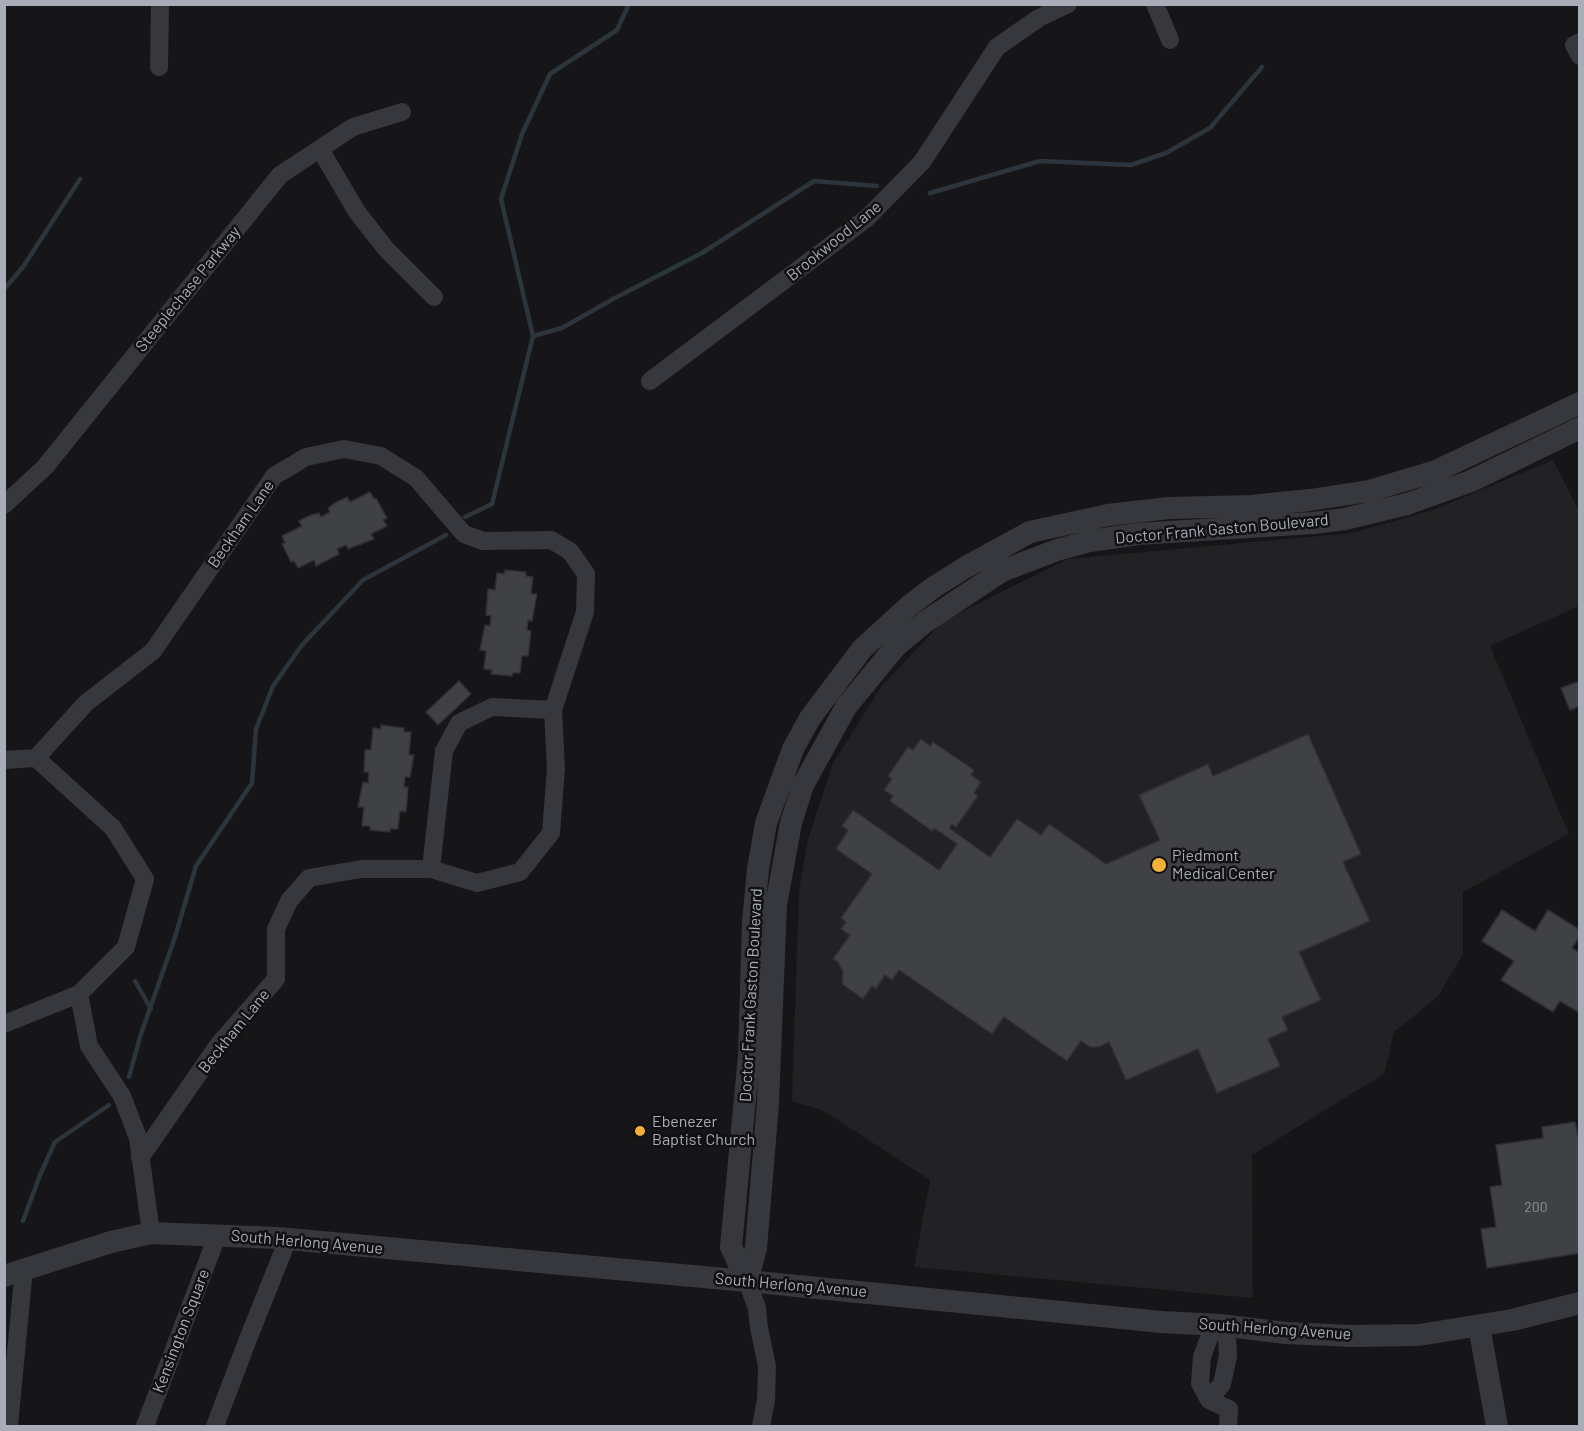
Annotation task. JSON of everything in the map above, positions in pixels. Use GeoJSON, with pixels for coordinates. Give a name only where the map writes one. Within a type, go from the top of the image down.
{"type":"FeatureCollection","features":[{"type":"Feature","properties":{"kind":"street"},"geometry":{"type":"LineString","coordinates":[[159,67],[160,4]]}},
{"type":"Feature","properties":{"kind":"street","name":"Brookwood Lane"},"geometry":{"type":"LineString","coordinates":[[650,381],[867,218],[922,162],[997,47],[1039,18],[1068,4]]}},
{"type":"Feature","properties":{"kind":"street"},"geometry":{"type":"LineString","coordinates":[[1155,4],[1170,40]]}},
{"type":"Feature","properties":{"kind":"street"},"geometry":{"type":"LineString","coordinates":[[1580,42],[1574,45],[1580,56]]}},
{"type":"Feature","properties":{"kind":"street","name":"Steeplechase Parkway"},"geometry":{"type":"LineString","coordinates":[[4,505],[45,467],[280,175],[353,127],[402,112]]}},
{"type":"Feature","properties":{"kind":"street"},"geometry":{"type":"LineString","coordinates":[[320,149],[357,212],[386,249],[434,297]]}},
{"type":"Feature","properties":{"kind":"street","name":"Doctor Frank Gaston Boulevard"},"geometry":{"type":"LineString","coordinates":[[747,1281],[731,1247],[749,1056],[753,922],[758,869],[766,823],[793,749],[810,718],[862,649],[909,606],[934,588],[966,567],[1030,532],[1108,515],[1169,508],[1251,506],[1369,491],[1436,471],[1580,403]]}},
{"type":"Feature","properties":{"kind":"street"},"geometry":{"type":"LineString","coordinates":[[1555,415],[1572,432]]}},
{"type":"Feature","properties":{"kind":"street","name":"Doctor Frank Gaston Boulevard"},"geometry":{"type":"LineString","coordinates":[[747,1281],[756,1248],[768,1103],[776,905],[791,823],[803,785],[846,707],[896,646],[925,622],[1002,571],[1057,550],[1090,541],[1138,534],[1345,519],[1407,504],[1471,481],[1572,432]]}},
{"type":"Feature","properties":{"kind":"street","name":"Beckham Lane"},"geometry":{"type":"LineString","coordinates":[[36,758],[86,703],[153,651],[274,476],[306,457],[344,449],[381,456],[416,478],[464,534],[483,541],[551,540],[570,551],[586,574],[585,612],[553,710],[556,769],[551,833],[520,872],[477,883],[431,869],[361,869],[309,878],[289,901],[276,929],[276,980],[219,1044],[140,1158]]}},
{"type":"Feature","properties":{"kind":"street"},"geometry":{"type":"LineString","coordinates":[[431,869],[444,751],[459,723],[492,706],[553,710]]}},
{"type":"Feature","properties":{"kind":"street"},"geometry":{"type":"LineString","coordinates":[[4,760],[36,758],[113,828],[145,879],[126,947],[79,994],[4,1024]]}},
{"type":"Feature","properties":{"kind":"street"},"geometry":{"type":"LineString","coordinates":[[79,994],[89,1046],[122,1096],[138,1138],[151,1233]]}},
{"type":"Feature","properties":{"kind":"street","name":"South Herlong Avenue"},"geometry":{"type":"LineString","coordinates":[[14,1272],[111,1242],[151,1233],[288,1239],[1286,1333],[1352,1336],[1419,1335],[1479,1326],[1580,1303]]}},
{"type":"Feature","properties":{"kind":"street","name":"Kensington Square"},"geometry":{"type":"LineString","coordinates":[[145,1426],[217,1236]]}},
{"type":"Feature","properties":{"kind":"street"},"geometry":{"type":"LineString","coordinates":[[215,1426],[288,1239]]}},
{"type":"Feature","properties":{"kind":"street"},"geometry":{"type":"LineString","coordinates":[[9,1426],[14,1272]]}},
{"type":"Feature","properties":{"kind":"street"},"geometry":{"type":"LineString","coordinates":[[747,1281],[757,1308],[767,1366],[766,1400],[762,1426]]}},
{"type":"Feature","properties":{"kind":"street"},"geometry":{"type":"LineString","coordinates":[[1209,1400],[1222,1384],[1228,1356],[1227,1337],[1220,1325],[1210,1332],[1202,1357],[1200,1383],[1209,1400],[1229,1409],[1227,1426]]}},
{"type":"Feature","properties":{"kind":"street"},"geometry":{"type":"LineString","coordinates":[[1479,1326],[1497,1426]]}},
{"type":"Feature","properties":{"kind":"shaded area","name":"Piedmont Medical Center"},"geometry":{"type":"Polygon","coordinates":[[[1553,460],[1579,511],[1579,606],[1490,646],[1569,834],[1463,892],[1463,954],[1438,996],[1394,1032],[1384,1074],[1252,1155],[1253,1298],[914,1267],[930,1180],[824,1111],[792,1101],[799,891],[808,839],[833,763],[881,687],[943,621],[1068,559],[1352,533],[1433,510],[1553,460]]]}},
{"type":"Feature","properties":{"kind":"building"},"geometry":{"type":"Polygon","coordinates":[[[370,492],[387,518],[383,520],[387,526],[371,534],[374,539],[348,549],[346,545],[337,549],[339,554],[316,566],[314,560],[298,568],[294,561],[291,562],[282,544],[285,543],[282,536],[302,526],[299,521],[311,515],[319,513],[321,517],[330,512],[328,508],[347,497],[350,502],[370,492]]]}},
{"type":"Feature","properties":{"kind":"building"},"geometry":{"type":"Polygon","coordinates":[[[505,570],[526,572],[526,576],[533,577],[531,594],[537,594],[532,621],[528,620],[527,630],[531,631],[528,656],[522,656],[520,673],[513,673],[512,676],[491,674],[492,670],[484,669],[486,651],[480,650],[485,625],[490,626],[491,616],[486,615],[488,589],[495,590],[497,573],[504,574],[505,570]]]}},
{"type":"Feature","properties":{"kind":"building"},"geometry":{"type":"Polygon","coordinates":[[[459,681],[471,694],[438,725],[426,712],[459,681]]]}},
{"type":"Feature","properties":{"kind":"building"},"geometry":{"type":"Polygon","coordinates":[[[1580,681],[1580,706],[1570,710],[1561,688],[1580,681]]]}},
{"type":"Feature","properties":{"kind":"building"},"geometry":{"type":"Polygon","coordinates":[[[381,725],[404,728],[404,732],[411,732],[409,755],[414,755],[410,777],[405,777],[404,787],[408,787],[406,812],[400,811],[398,829],[390,829],[390,832],[370,830],[370,826],[362,826],[364,807],[358,807],[363,782],[368,783],[369,772],[364,772],[365,750],[371,750],[373,728],[381,729],[381,725]]]}},
{"type":"Feature","properties":{"kind":"building"},"geometry":{"type":"Polygon","coordinates":[[[1308,734],[1361,854],[1343,862],[1370,921],[1299,952],[1321,1000],[1282,1017],[1288,1030],[1268,1039],[1280,1066],[1217,1093],[1198,1049],[1126,1080],[1109,1042],[1099,1047],[1090,1047],[1081,1041],[1067,1061],[1004,1017],[992,1034],[899,970],[892,980],[885,975],[876,989],[872,986],[863,999],[842,984],[843,972],[838,962],[833,959],[850,935],[841,929],[846,922],[841,918],[872,874],[836,849],[848,830],[842,826],[853,810],[939,870],[957,844],[934,828],[932,831],[890,801],[893,796],[884,790],[892,779],[888,776],[908,747],[913,750],[921,739],[930,746],[933,742],[974,770],[971,775],[981,782],[974,793],[978,796],[956,827],[952,824],[949,828],[990,857],[1017,819],[1041,835],[1049,824],[1106,864],[1160,840],[1139,795],[1208,764],[1213,776],[1308,734]]]}},
{"type":"Feature","properties":{"kind":"building"},"geometry":{"type":"Polygon","coordinates":[[[1502,910],[1535,931],[1548,910],[1580,930],[1580,936],[1572,948],[1580,953],[1580,1013],[1560,1001],[1553,1012],[1501,980],[1514,961],[1482,941],[1502,910]]]}},
{"type":"Feature","properties":{"kind":"building"},"geometry":{"type":"Polygon","coordinates":[[[1575,1122],[1578,1137],[1580,1136],[1580,1253],[1487,1268],[1481,1229],[1496,1227],[1490,1187],[1502,1185],[1496,1145],[1543,1138],[1542,1127],[1575,1122]]]}},
{"type":"Feature","properties":{"kind":"waterway"},"geometry":{"type":"LineString","coordinates":[[533,336],[501,199],[522,134],[550,74],[617,30],[629,4]]}},
{"type":"Feature","properties":{"kind":"waterway"},"geometry":{"type":"LineString","coordinates":[[930,193],[1040,161],[1131,165],[1166,153],[1210,128],[1262,67]]}},
{"type":"Feature","properties":{"kind":"waterway"},"geometry":{"type":"LineString","coordinates":[[4,289],[23,267],[80,179]]}},
{"type":"Feature","properties":{"kind":"waterway"},"geometry":{"type":"LineString","coordinates":[[465,517],[492,504],[533,336],[562,328],[702,253],[814,181],[877,186]]}},
{"type":"Feature","properties":{"kind":"waterway"},"geometry":{"type":"LineString","coordinates":[[129,1077],[196,866],[252,783],[256,729],[273,686],[302,645],[363,580],[446,535]]}},
{"type":"Feature","properties":{"kind":"waterway"},"geometry":{"type":"LineString","coordinates":[[135,981],[151,1009]]}},
{"type":"Feature","properties":{"kind":"waterway"},"geometry":{"type":"LineString","coordinates":[[23,1221],[55,1142],[109,1105]]}},
{"type":"Feature","properties":{"kind":"place","name":"Piedmont Medical Center"},"geometry":{"type":"Point","coordinates":[1159,865]}},
{"type":"Feature","properties":{"kind":"place","name":"Ebenezer Baptist Church"},"geometry":{"type":"Point","coordinates":[640,1131]}}]}
